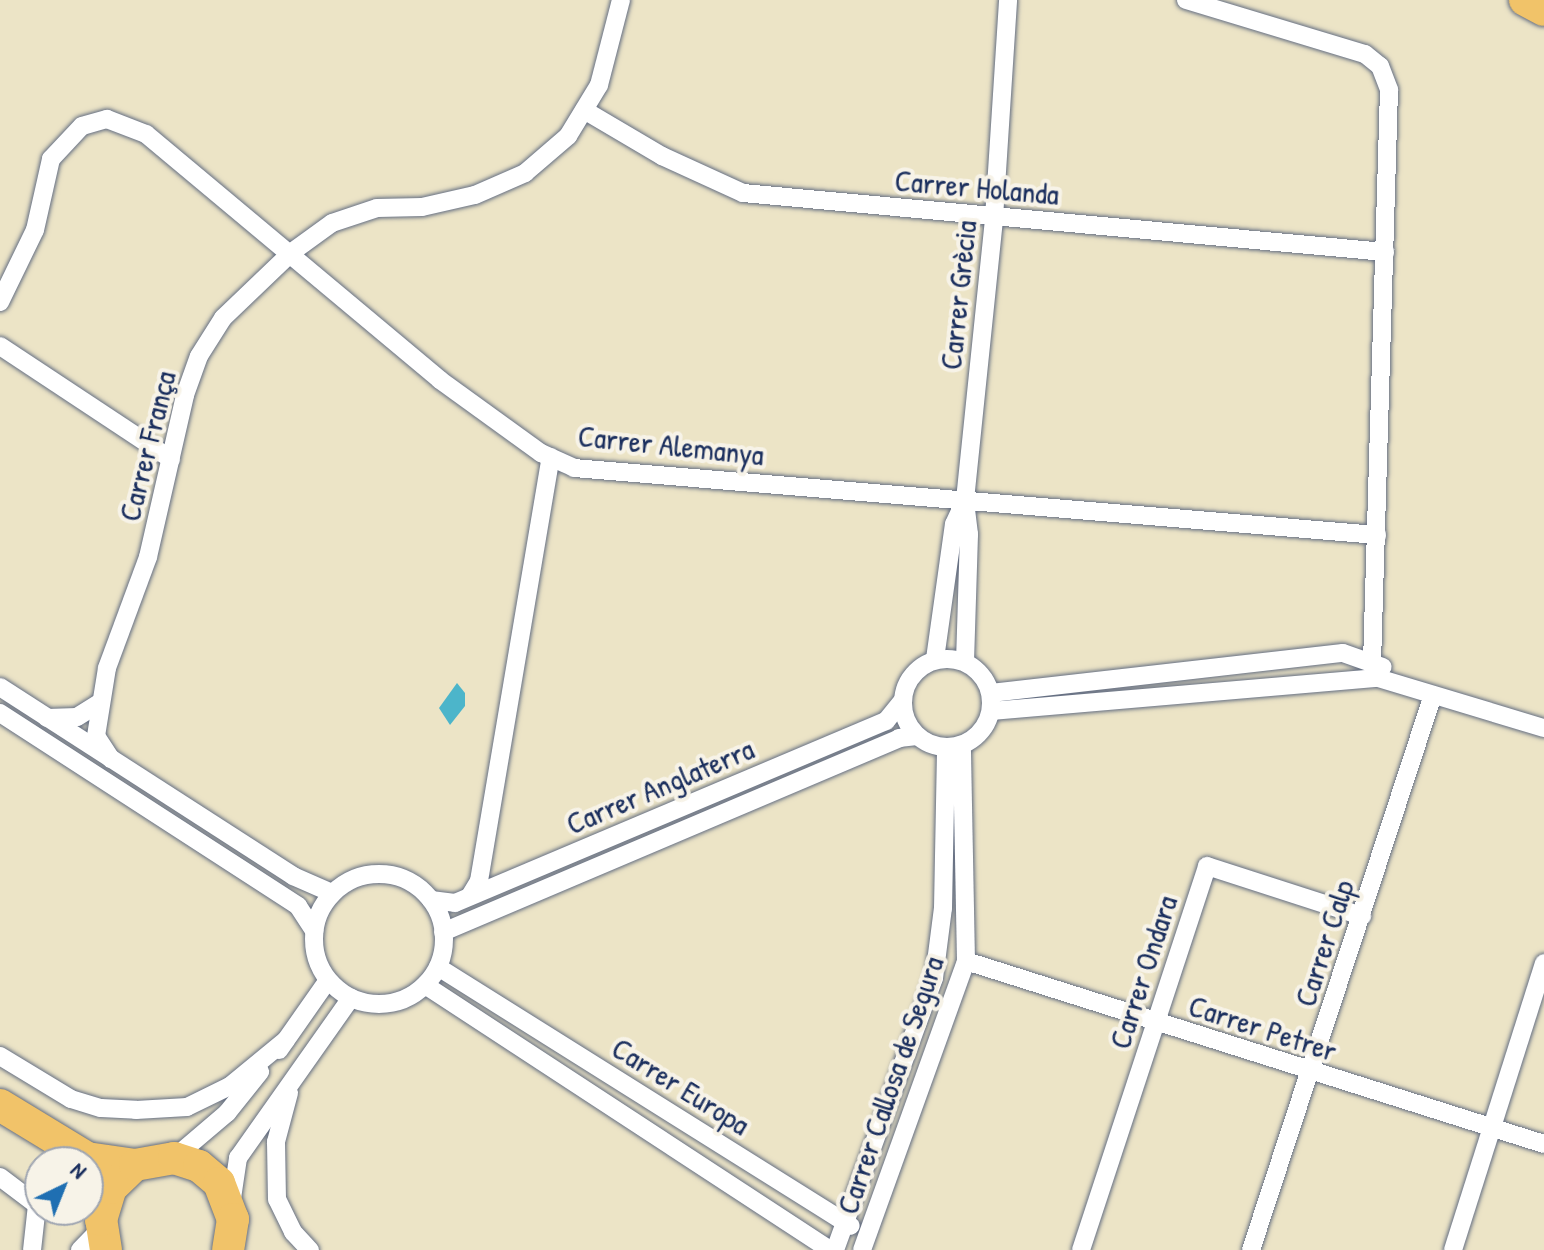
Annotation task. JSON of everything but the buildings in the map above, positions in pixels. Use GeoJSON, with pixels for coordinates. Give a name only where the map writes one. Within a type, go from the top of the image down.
{"type":"FeatureCollection","features":[{"type":"Feature","properties":{"kind":"highway"},"geometry":{"type":"LineString","coordinates":[[1525,0],[1544,10]]}},
{"type":"Feature","properties":{"kind":"highway"},"geometry":{"type":"LineString","coordinates":[[0,1105],[87,1158],[135,1165],[174,1158],[199,1166],[219,1183],[234,1234]]}},
{"type":"Feature","properties":{"kind":"highway"},"geometry":{"type":"LineString","coordinates":[[0,1131],[24,1146]]}},
{"type":"Feature","properties":{"kind":"highway"},"geometry":{"type":"LineString","coordinates":[[95,1229],[111,1188],[135,1165]]}},
{"type":"Feature","properties":{"kind":"street","name":"Carrer França"},"geometry":{"type":"LineString","coordinates":[[98,704],[148,557],[199,356],[223,318],[292,252],[332,223],[377,208],[422,207],[475,195],[525,173],[568,136],[599,85],[621,0]]}},
{"type":"Feature","properties":{"kind":"street","name":"Carrer Grècia"},"geometry":{"type":"LineString","coordinates":[[965,662],[969,534],[965,500],[994,218],[1008,0]]}},
{"type":"Feature","properties":{"kind":"street"},"geometry":{"type":"LineString","coordinates":[[1186,0],[1365,54],[1380,66],[1389,90],[1372,663]]}},
{"type":"Feature","properties":{"kind":"street","name":"Carrer Holanda"},"geometry":{"type":"LineString","coordinates":[[584,110],[662,156],[743,193],[1385,252]]}},
{"type":"Feature","properties":{"kind":"street","name":"Carrer Alemanya"},"geometry":{"type":"LineString","coordinates":[[0,302],[35,230],[51,159],[82,126],[107,119],[146,134],[292,252],[440,380],[551,457],[574,468],[1377,535]]}},
{"type":"Feature","properties":{"kind":"street"},"geometry":{"type":"LineString","coordinates":[[0,346],[171,459]]}},
{"type":"Feature","properties":{"kind":"street"},"geometry":{"type":"LineString","coordinates":[[470,896],[479,881],[551,457]]}},
{"type":"Feature","properties":{"kind":"street","name":"Carrer Grècia"},"geometry":{"type":"LineString","coordinates":[[935,659],[954,524],[965,500]]}},
{"type":"Feature","properties":{"kind":"street"},"geometry":{"type":"LineString","coordinates":[[991,702],[1343,653],[1394,671],[1432,698]]}},
{"type":"Feature","properties":{"kind":"street"},"geometry":{"type":"LineString","coordinates":[[935,659],[965,662],[978,670],[991,702],[982,731],[954,746],[917,736],[902,701],[909,678],[935,659]]}},
{"type":"Feature","properties":{"kind":"street"},"geometry":{"type":"LineString","coordinates":[[991,702],[1378,678],[1432,698],[1544,728]]}},
{"type":"Feature","properties":{"kind":"street"},"geometry":{"type":"LineString","coordinates":[[0,687],[293,876],[332,893]]}},
{"type":"Feature","properties":{"kind":"street","name":"Carrer Calp"},"geometry":{"type":"LineString","coordinates":[[1251,1250],[1432,698]]}},
{"type":"Feature","properties":{"kind":"street","name":"Carrer Anglaterra"},"geometry":{"type":"LineString","coordinates":[[431,900],[455,903],[886,721],[902,701]]}},
{"type":"Feature","properties":{"kind":"street"},"geometry":{"type":"LineString","coordinates":[[47,718],[77,717],[98,704]]}},
{"type":"Feature","properties":{"kind":"street"},"geometry":{"type":"LineString","coordinates":[[98,704],[96,736],[111,759]]}},
{"type":"Feature","properties":{"kind":"street"},"geometry":{"type":"LineString","coordinates":[[0,713],[298,906],[314,931]]}},
{"type":"Feature","properties":{"kind":"street","name":"Carrer Anglaterra"},"geometry":{"type":"LineString","coordinates":[[443,932],[899,738],[917,736]]}},
{"type":"Feature","properties":{"kind":"street","name":"Carrer Callosa de Segura"},"geometry":{"type":"LineString","coordinates":[[864,1243],[966,961],[954,746]]}},
{"type":"Feature","properties":{"kind":"street","name":"Carrer Callosa de Segura"},"geometry":{"type":"LineString","coordinates":[[835,1250],[843,1220],[934,978],[943,908],[954,746]]}},
{"type":"Feature","properties":{"kind":"street"},"geometry":{"type":"LineString","coordinates":[[486,835],[493,863],[503,872],[527,872]]}},
{"type":"Feature","properties":{"kind":"street","name":"Carrer Ondara"},"geometry":{"type":"LineString","coordinates":[[1081,1250],[1207,866],[1362,916]]}},
{"type":"Feature","properties":{"kind":"street"},"geometry":{"type":"LineString","coordinates":[[390,875],[411,883],[431,900],[443,932],[438,967],[425,985],[393,1003],[351,998],[328,980],[315,953],[314,931],[332,893],[353,879],[390,875]]}},
{"type":"Feature","properties":{"kind":"street","name":"Carrer Petrer"},"geometry":{"type":"LineString","coordinates":[[966,961],[1491,1131],[1544,1144]]}},
{"type":"Feature","properties":{"kind":"street"},"geometry":{"type":"LineString","coordinates":[[1453,1250],[1544,963]]}},
{"type":"Feature","properties":{"kind":"street","name":"Carrer Europa"},"geometry":{"type":"LineString","coordinates":[[438,967],[843,1220],[864,1243]]}},
{"type":"Feature","properties":{"kind":"street"},"geometry":{"type":"LineString","coordinates":[[174,1158],[227,1113],[286,1040],[328,980]]}},
{"type":"Feature","properties":{"kind":"street","name":"Carrer Europa"},"geometry":{"type":"LineString","coordinates":[[425,985],[835,1250]]}},
{"type":"Feature","properties":{"kind":"street"},"geometry":{"type":"LineString","coordinates":[[234,1234],[238,1158],[351,998]]}},
{"type":"Feature","properties":{"kind":"street"},"geometry":{"type":"LineString","coordinates":[[0,1056],[71,1099],[101,1108],[136,1110],[187,1107],[230,1086],[286,1040]]}},
{"type":"Feature","properties":{"kind":"street"},"geometry":{"type":"LineString","coordinates":[[293,1078],[276,1142],[277,1199],[293,1232],[310,1250]]}},
{"type":"Feature","properties":{"kind":"street"},"geometry":{"type":"LineString","coordinates":[[0,1177],[37,1205],[32,1250]]}},
{"type":"Feature","properties":{"kind":"street"},"geometry":{"type":"LineString","coordinates":[[835,1250],[864,1243]]}},
{"type":"Feature","properties":{"kind":"water"},"geometry":{"type":"Polygon","coordinates":[[[457,683],[465,693],[465,706],[450,725],[439,708],[457,683]]]}}]}
